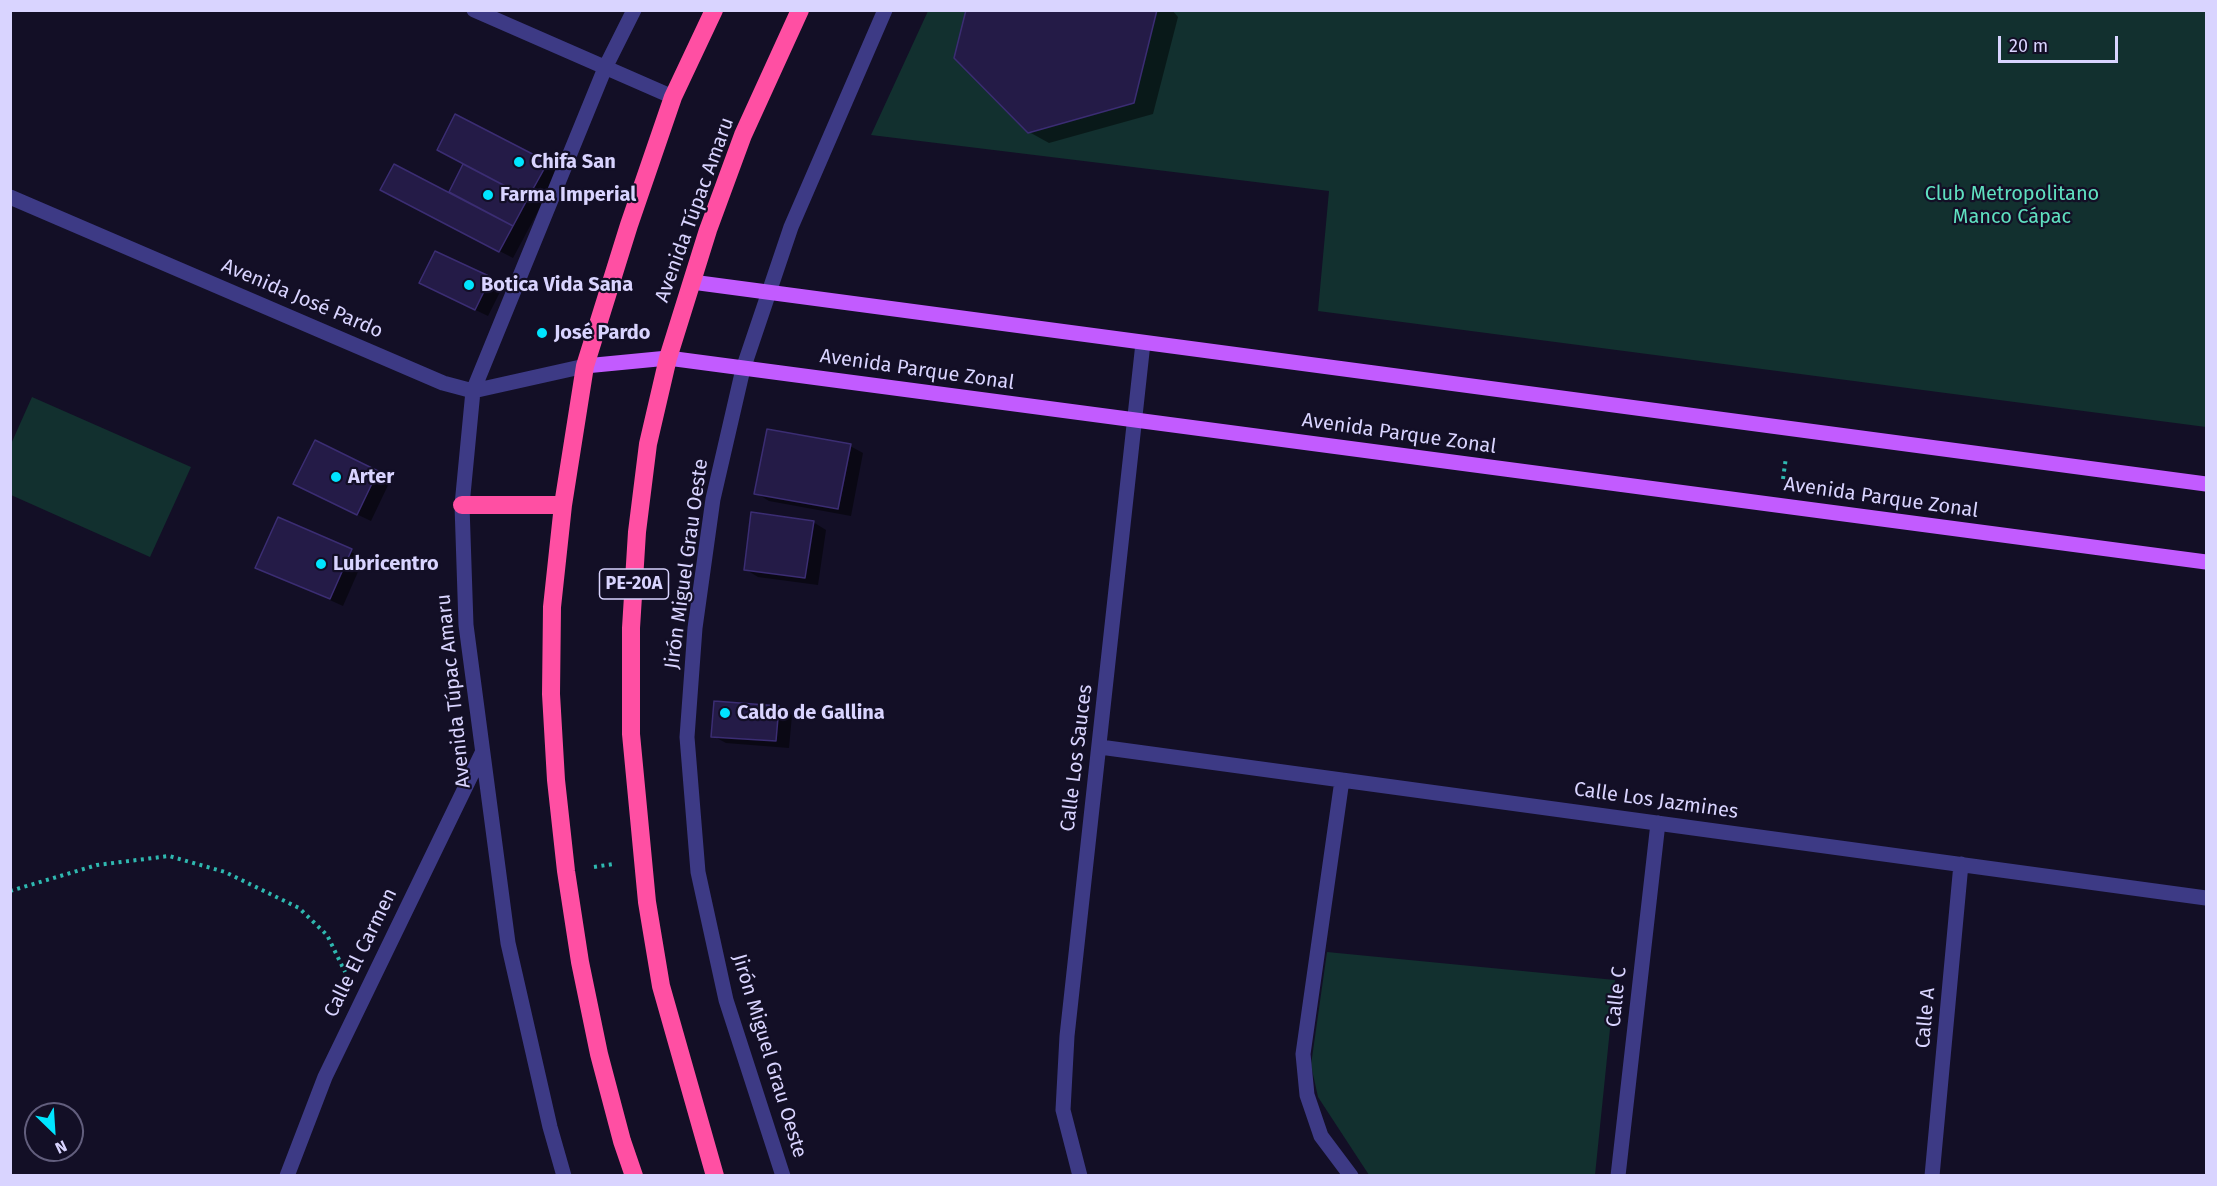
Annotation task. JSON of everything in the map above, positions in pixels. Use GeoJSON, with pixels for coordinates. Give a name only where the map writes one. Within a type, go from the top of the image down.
{"type":"FeatureCollection","features":[{"type":"Feature","properties":{"kind":"highway"},"geometry":{"type":"LineString","coordinates":[[634,1176],[598,1054],[580,963],[566,871],[556,780],[551,694],[552,608],[563,505],[585,366],[629,225],[673,97],[714,10]]}},
{"type":"Feature","properties":{"kind":"highway","name":"Avenida Túpac Amaru"},"geometry":{"type":"LineString","coordinates":[[715,1176],[661,986],[646,902],[631,734],[631,628],[638,532],[648,444],[668,358],[708,230],[743,135],[800,10]]}},
{"type":"Feature","properties":{"kind":"highway"},"geometry":{"type":"LineString","coordinates":[[462,506],[563,505]]}},
{"type":"Feature","properties":{"kind":"main road"},"geometry":{"type":"LineString","coordinates":[[692,282],[2206,484]]}},
{"type":"Feature","properties":{"kind":"main road","name":"Avenida Parque Zonal"},"geometry":{"type":"LineString","coordinates":[[585,366],[668,358],[2206,562]]}},
{"type":"Feature","properties":{"kind":"street"},"geometry":{"type":"LineString","coordinates":[[474,10],[673,97]]}},
{"type":"Feature","properties":{"kind":"street","name":"Avenida Túpac Amaru"},"geometry":{"type":"LineString","coordinates":[[564,1176],[550,1127],[508,943],[466,625],[462,506],[473,391],[605,68],[634,10]]}},
{"type":"Feature","properties":{"kind":"street","name":"Jirón Miguel Grau Oeste"},"geometry":{"type":"LineString","coordinates":[[783,1176],[726,1000],[698,872],[687,737],[694,628],[713,499],[743,369],[791,227],[885,10]]}},
{"type":"Feature","properties":{"kind":"street","name":"Avenida José Pardo"},"geometry":{"type":"LineString","coordinates":[[10,197],[443,383],[473,391],[585,366]]}},
{"type":"Feature","properties":{"kind":"street","name":"Calle Los Sauces"},"geometry":{"type":"LineString","coordinates":[[1080,1176],[1063,1110],[1067,1036],[1078,917],[1100,747],[1143,343]]}},
{"type":"Feature","properties":{"kind":"street","name":"Calle Los Jazmines"},"geometry":{"type":"LineString","coordinates":[[1100,747],[2206,898]]}},
{"type":"Feature","properties":{"kind":"street","name":"Calle El Carmen"},"geometry":{"type":"LineString","coordinates":[[287,1176],[325,1077],[482,753]]}},
{"type":"Feature","properties":{"kind":"street"},"geometry":{"type":"LineString","coordinates":[[1342,780],[1303,1054],[1307,1095],[1322,1136],[1351,1176]]}},
{"type":"Feature","properties":{"kind":"street","name":"Calle C"},"geometry":{"type":"LineString","coordinates":[[1618,1176],[1658,823]]}},
{"type":"Feature","properties":{"kind":"street","name":"Calle A"},"geometry":{"type":"LineString","coordinates":[[1932,1176],[1961,864]]}},
{"type":"Feature","properties":{"kind":"path"},"geometry":{"type":"LineString","coordinates":[[1778,506],[1791,429]]}},
{"type":"Feature","properties":{"kind":"path"},"geometry":{"type":"LineString","coordinates":[[10,891],[97,865],[169,856],[225,872],[299,908],[327,935],[360,1003]]}},
{"type":"Feature","properties":{"kind":"path"},"geometry":{"type":"LineString","coordinates":[[566,871],[643,860]]}},
{"type":"Feature","properties":{"kind":"green space","name":"Club Metropolitano Manco Cápac"},"geometry":{"type":"Polygon","coordinates":[[[928,11],[2206,11],[2206,427],[1318,311],[1329,191],[871,135],[928,11]]]}},
{"type":"Feature","properties":{"kind":"green space"},"geometry":{"type":"Polygon","coordinates":[[[32,397],[191,467],[150,557],[11,495],[11,444],[32,397]]]}},
{"type":"Feature","properties":{"kind":"green space"},"geometry":{"type":"Polygon","coordinates":[[[1327,952],[1615,980],[1595,1175],[1369,1175],[1318,1097],[1311,1065],[1327,952]]]}},
{"type":"Feature","properties":{"kind":"building"},"geometry":{"type":"Polygon","coordinates":[[[966,10],[1157,10],[1134,103],[1028,133],[954,58],[966,10]]]}},
{"type":"Feature","properties":{"kind":"building"},"geometry":{"type":"Polygon","coordinates":[[[455,114],[548,162],[528,198],[437,150],[455,114]]]}},
{"type":"Feature","properties":{"kind":"building"},"geometry":{"type":"Polygon","coordinates":[[[394,164],[513,226],[499,252],[380,190],[394,164]]]}},
{"type":"Feature","properties":{"kind":"building","name":"Farma Imperial"},"geometry":{"type":"Polygon","coordinates":[[[463,164],[528,198],[513,226],[449,192],[463,164]]]}},
{"type":"Feature","properties":{"kind":"building"},"geometry":{"type":"Polygon","coordinates":[[[435,251],[491,277],[475,310],[419,283],[435,251]]]}},
{"type":"Feature","properties":{"kind":"building"},"geometry":{"type":"Polygon","coordinates":[[[767,429],[851,444],[838,509],[754,494],[767,429]]]}},
{"type":"Feature","properties":{"kind":"building","name":"Arter"},"geometry":{"type":"Polygon","coordinates":[[[315,440],[378,471],[357,515],[293,484],[315,440]]]}},
{"type":"Feature","properties":{"kind":"building"},"geometry":{"type":"Polygon","coordinates":[[[751,512],[814,521],[805,578],[744,570],[751,512]]]}},
{"type":"Feature","properties":{"kind":"building"},"geometry":{"type":"Polygon","coordinates":[[[278,517],[352,549],[330,599],[255,568],[278,517]]]}},
{"type":"Feature","properties":{"kind":"building"},"geometry":{"type":"Polygon","coordinates":[[[714,701],[779,706],[776,741],[711,737],[714,701]]]}},
{"type":"Feature","properties":{"kind":"place","name":"Chifa San"},"geometry":{"type":"Point","coordinates":[519,162]}},
{"type":"Feature","properties":{"kind":"place","name":"Farma Imperial"},"geometry":{"type":"Point","coordinates":[488,195]}},
{"type":"Feature","properties":{"kind":"place","name":"Botica Vida Sana"},"geometry":{"type":"Point","coordinates":[469,285]}},
{"type":"Feature","properties":{"kind":"place","name":"José Pardo"},"geometry":{"type":"Point","coordinates":[542,333]}},
{"type":"Feature","properties":{"kind":"place","name":"Arter"},"geometry":{"type":"Point","coordinates":[336,477]}},
{"type":"Feature","properties":{"kind":"place","name":"Lubricentro"},"geometry":{"type":"Point","coordinates":[321,564]}},
{"type":"Feature","properties":{"kind":"place","name":"Caldo de Gallina"},"geometry":{"type":"Point","coordinates":[725,713]}}]}
